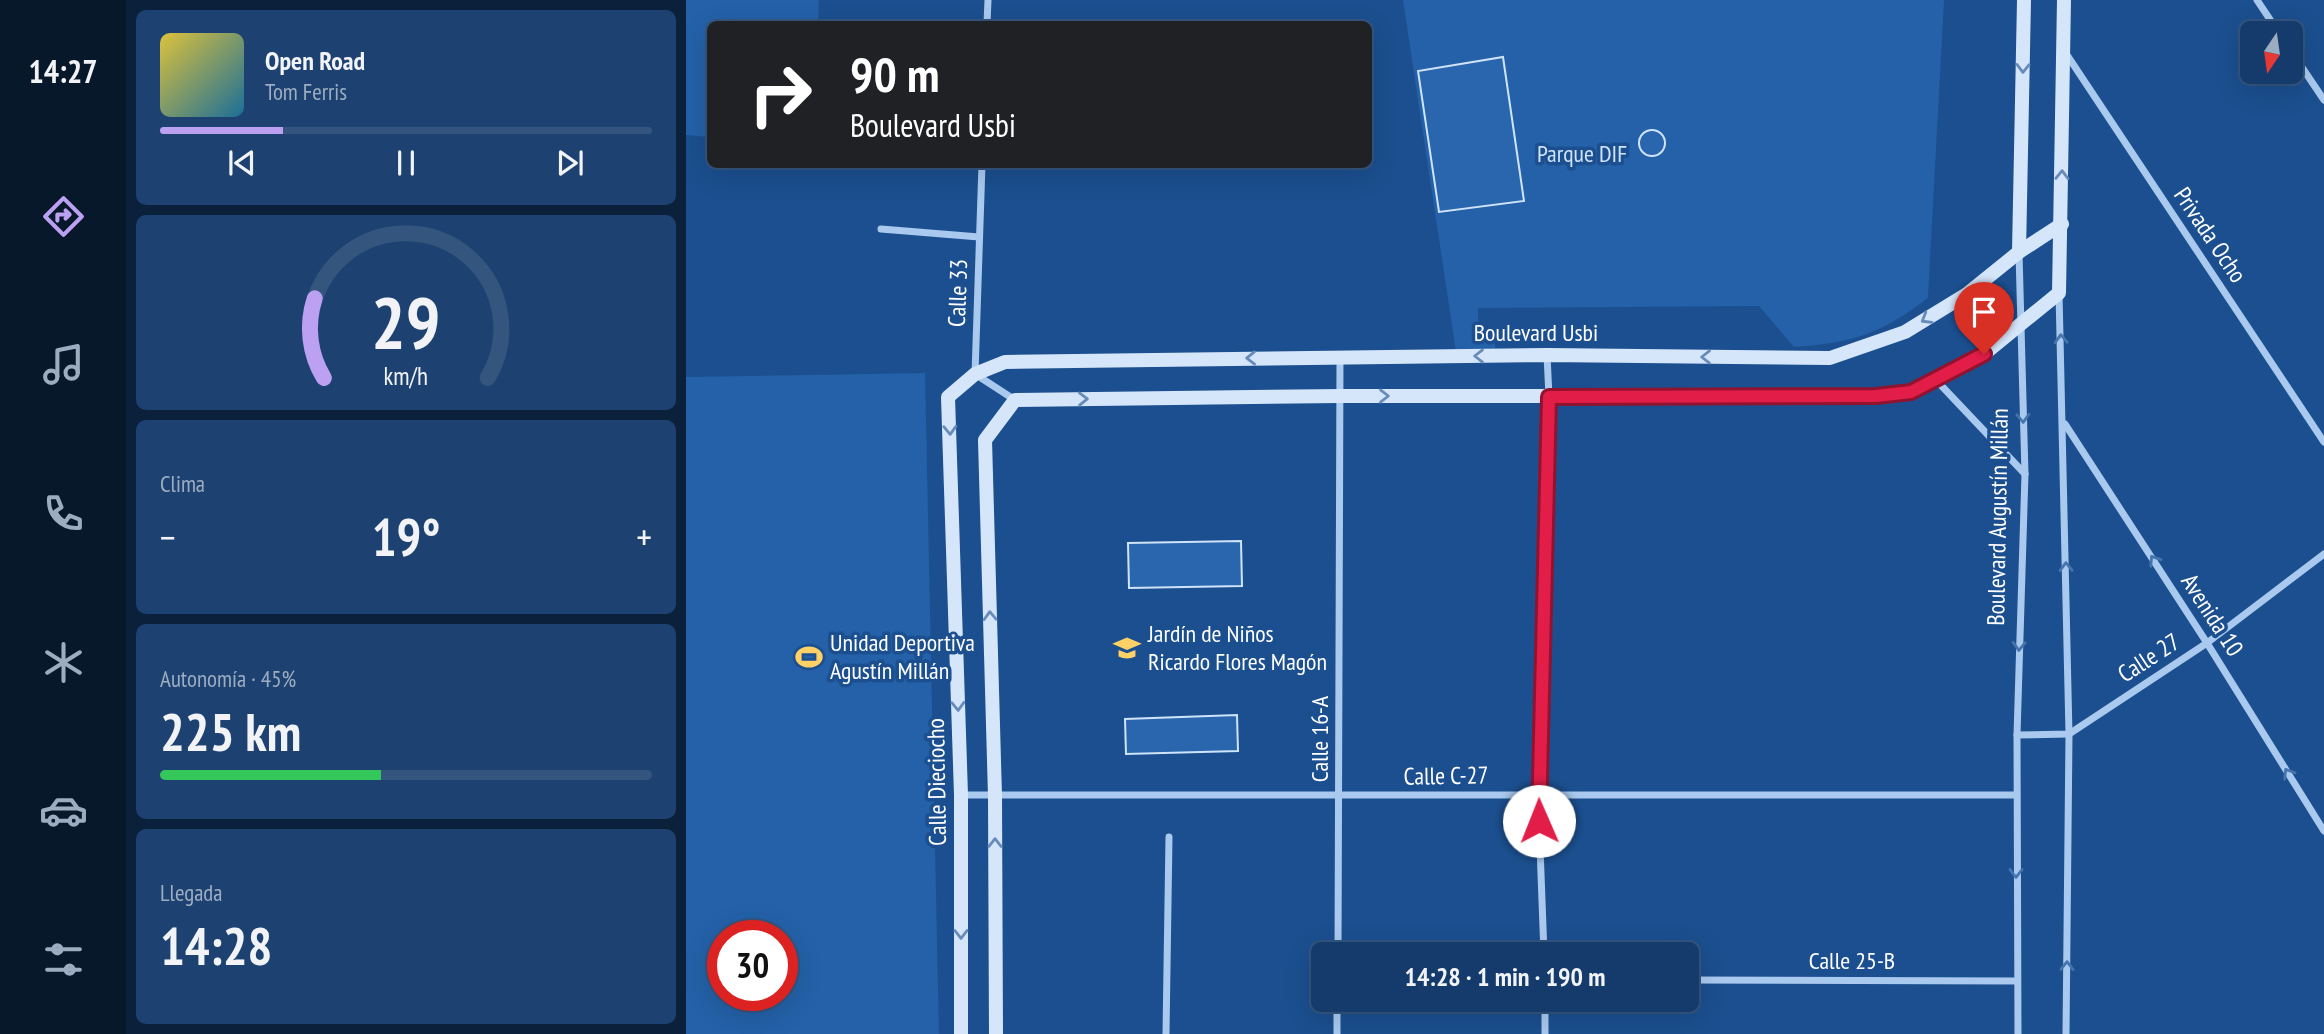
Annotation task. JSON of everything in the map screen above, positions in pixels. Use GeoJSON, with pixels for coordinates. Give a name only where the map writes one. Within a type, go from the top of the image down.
{"type":"FeatureCollection","features":[{"type":"Feature","properties":{"kind":"street"},"geometry":{"type":"LineString","coordinates":[[987,21],[988,0]]}},
{"type":"Feature","properties":{"kind":"street","name":"Boulevard Augustín Millán"},"geometry":{"type":"LineString","coordinates":[[2018,1034],[2016,795],[2025,474],[2019,252],[2024,0]]}},
{"type":"Feature","properties":{"kind":"street"},"geometry":{"type":"LineString","coordinates":[[2064,0],[2059,293],[2069,734],[2066,1034]]}},
{"type":"Feature","properties":{"kind":"street"},"geometry":{"type":"LineString","coordinates":[[2257,0],[2271,21]]}},
{"type":"Feature","properties":{"kind":"street","name":"Privada Ocho"},"geometry":{"type":"LineString","coordinates":[[2063,49],[2324,442]]}},
{"type":"Feature","properties":{"kind":"street"},"geometry":{"type":"LineString","coordinates":[[2303,69],[2324,100]]}},
{"type":"Feature","properties":{"kind":"street","name":"Calle 33"},"geometry":{"type":"LineString","coordinates":[[975,374],[982,168]]}},
{"type":"Feature","properties":{"kind":"street","name":"Boulevard Usbi"},"geometry":{"type":"LineString","coordinates":[[975,374],[1005,362],[1340,356],[1830,358],[1905,332],[1967,294],[2019,252],[2062,224]]}},
{"type":"Feature","properties":{"kind":"street"},"geometry":{"type":"LineString","coordinates":[[881,229],[979,237]]}},
{"type":"Feature","properties":{"kind":"street"},"geometry":{"type":"LineString","coordinates":[[975,374],[1015,400],[1341,396],[1876,396],[1911,392],[1984,354],[2059,293]]}},
{"type":"Feature","properties":{"kind":"street"},"geometry":{"type":"LineString","coordinates":[[1544,942],[1538,794],[1549,397],[1547,355]]}},
{"type":"Feature","properties":{"kind":"street","name":"Calle 16-A"},"geometry":{"type":"LineString","coordinates":[[1338,942],[1340,356]]}},
{"type":"Feature","properties":{"kind":"street","name":"Calle Dieciocho"},"geometry":{"type":"LineString","coordinates":[[961,1034],[961,795],[948,397],[975,374]]}},
{"type":"Feature","properties":{"kind":"street"},"geometry":{"type":"LineString","coordinates":[[1936,380],[2025,474]]}},
{"type":"Feature","properties":{"kind":"street"},"geometry":{"type":"LineString","coordinates":[[996,1034],[995,796],[985,440],[1015,400]]}},
{"type":"Feature","properties":{"kind":"street","name":"Avenida 10"},"geometry":{"type":"LineString","coordinates":[[2064,422],[2207,643],[2324,831]]}},
{"type":"Feature","properties":{"kind":"street","name":"Calle 27"},"geometry":{"type":"LineString","coordinates":[[2069,734],[2207,643],[2324,554]]}},
{"type":"Feature","properties":{"kind":"street"},"geometry":{"type":"LineString","coordinates":[[2017,734],[2069,734]]}},
{"type":"Feature","properties":{"kind":"street","name":"Calle C-27"},"geometry":{"type":"LineString","coordinates":[[961,795],[2016,795]]}},
{"type":"Feature","properties":{"kind":"street"},"geometry":{"type":"LineString","coordinates":[[1166,1034],[1169,837]]}},
{"type":"Feature","properties":{"kind":"street","name":"Calle 25-B"},"geometry":{"type":"LineString","coordinates":[[1699,980],[2017,981]]}},
{"type":"Feature","properties":{"kind":"street"},"geometry":{"type":"LineString","coordinates":[[1337,1012],[1337,1034]]}},
{"type":"Feature","properties":{"kind":"street"},"geometry":{"type":"LineString","coordinates":[[1545,1012],[1545,1034]]}},
{"type":"Feature","properties":{"kind":"green space"},"geometry":{"type":"Polygon","coordinates":[[[686,0],[819,0],[818,21],[707,21],[707,137],[686,135],[686,0]]]}},
{"type":"Feature","properties":{"kind":"green space","name":"Parque DIF"},"geometry":{"type":"Polygon","coordinates":[[[1403,0],[1944,0],[1928,298],[1896,320],[1866,334],[1833,343],[1794,347],[1759,306],[1478,308],[1478,320],[1495,339],[1495,351],[1456,352],[1403,0]]]}},
{"type":"Feature","properties":{"kind":"green space","name":"Unidad Deportiva Agustín Millán"},"geometry":{"type":"Polygon","coordinates":[[[925,373],[939,1034],[686,1034],[686,377],[925,373]]]}},
{"type":"Feature","properties":{"kind":"building"},"geometry":{"type":"Polygon","coordinates":[[[1503,57],[1524,201],[1439,212],[1418,71],[1503,57]]]}},
{"type":"Feature","properties":{"kind":"building"},"geometry":{"type":"Polygon","coordinates":[[[1652,130],[1661,134],[1665,143],[1661,152],[1652,156],[1643,152],[1639,143],[1643,134],[1652,130]]]}},
{"type":"Feature","properties":{"kind":"building"},"geometry":{"type":"Polygon","coordinates":[[[1241,541],[1242,586],[1129,588],[1128,543],[1241,541]]]}},
{"type":"Feature","properties":{"kind":"building"},"geometry":{"type":"Polygon","coordinates":[[[1237,715],[1238,751],[1126,754],[1125,719],[1237,715]]]}},
{"type":"Feature","properties":{"kind":"place","name":"Jardín de Niños Ricardo Flores Magón"},"geometry":{"type":"Point","coordinates":[1127,648]}},
{"type":"Feature","properties":{"kind":"place","name":"Unidad Deportiva Agustín Millán"},"geometry":{"type":"Point","coordinates":[809,657]}},
{"type":"Feature","properties":{"kind":"route"},"geometry":{"type":"LineString","coordinates":[[1539,821],[1549,397],[1876,396],[1911,392],[1984,354]]}}]}
